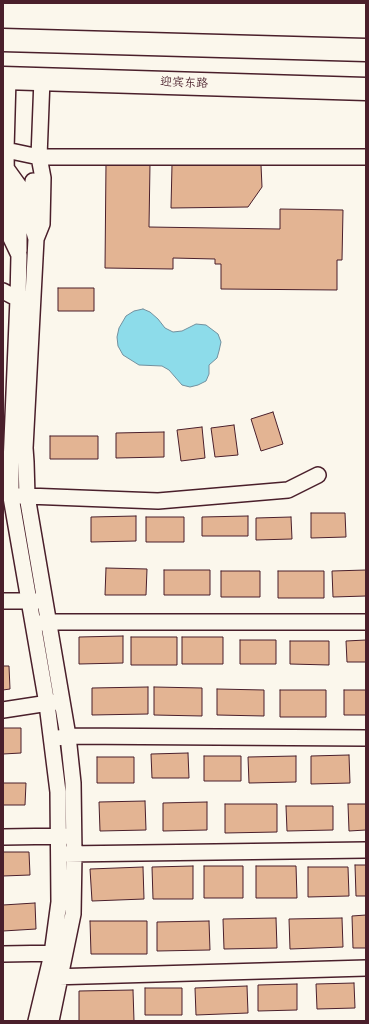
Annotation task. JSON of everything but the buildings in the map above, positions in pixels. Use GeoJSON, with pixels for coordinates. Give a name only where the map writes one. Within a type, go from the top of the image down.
{"type":"FeatureCollection","features":[{"type":"Feature","properties":{"kind":"highway"},"geometry":{"type":"LineString","coordinates":[[3,40],[366,50]]}},
{"type":"Feature","properties":{"kind":"highway","name":"迎宾东路"},"geometry":{"type":"LineString","coordinates":[[5,78],[366,89]]}},
{"type":"Feature","properties":{"kind":"street"},"geometry":{"type":"LineString","coordinates":[[5,78],[6,168],[19,186],[17,348],[7,464],[11,497],[47,704],[58,792],[59,953],[61,976],[51,1021]]}},
{"type":"Feature","properties":{"kind":"street"},"geometry":{"type":"LineString","coordinates":[[36,1021],[46,977],[59,953],[72,914],[74,854],[73,783],[68,736],[27,496],[26,462],[17,348],[33,299],[36,239],[31,222],[33,179],[39,157],[42,79]]}},
{"type":"Feature","properties":{"kind":"street"},"geometry":{"type":"LineString","coordinates":[[6,150],[39,157],[366,158]]}},
{"type":"Feature","properties":{"kind":"street"},"geometry":{"type":"LineString","coordinates":[[3,291],[18,299],[33,299]]}},
{"type":"Feature","properties":{"kind":"street"},"geometry":{"type":"LineString","coordinates":[[7,464],[26,462]]}},
{"type":"Feature","properties":{"kind":"street"},"geometry":{"type":"LineString","coordinates":[[11,497],[27,496],[158,501],[288,490],[318,475]]}},
{"type":"Feature","properties":{"kind":"street"},"geometry":{"type":"LineString","coordinates":[[3,601],[45,601]]}},
{"type":"Feature","properties":{"kind":"street"},"geometry":{"type":"LineString","coordinates":[[33,624],[49,622],[366,622]]}},
{"type":"Feature","properties":{"kind":"street"},"geometry":{"type":"LineString","coordinates":[[3,710],[63,701]]}},
{"type":"Feature","properties":{"kind":"street"},"geometry":{"type":"LineString","coordinates":[[51,740],[68,736],[366,738]]}},
{"type":"Feature","properties":{"kind":"street"},"geometry":{"type":"LineString","coordinates":[[3,837],[74,836]]}},
{"type":"Feature","properties":{"kind":"street"},"geometry":{"type":"LineString","coordinates":[[59,854],[366,850]]}},
{"type":"Feature","properties":{"kind":"street"},"geometry":{"type":"LineString","coordinates":[[3,954],[59,953]]}},
{"type":"Feature","properties":{"kind":"street"},"geometry":{"type":"LineString","coordinates":[[46,977],[366,968]]}},
{"type":"Feature","properties":{"kind":"water"},"geometry":{"type":"Polygon","coordinates":[[[143,309],[150,312],[165,328],[173,332],[182,331],[196,324],[206,325],[218,334],[221,342],[219,351],[217,358],[209,365],[209,374],[206,381],[190,387],[182,385],[169,370],[162,366],[139,365],[123,355],[118,346],[117,337],[119,328],[126,316],[134,311],[143,309]]]}}]}
